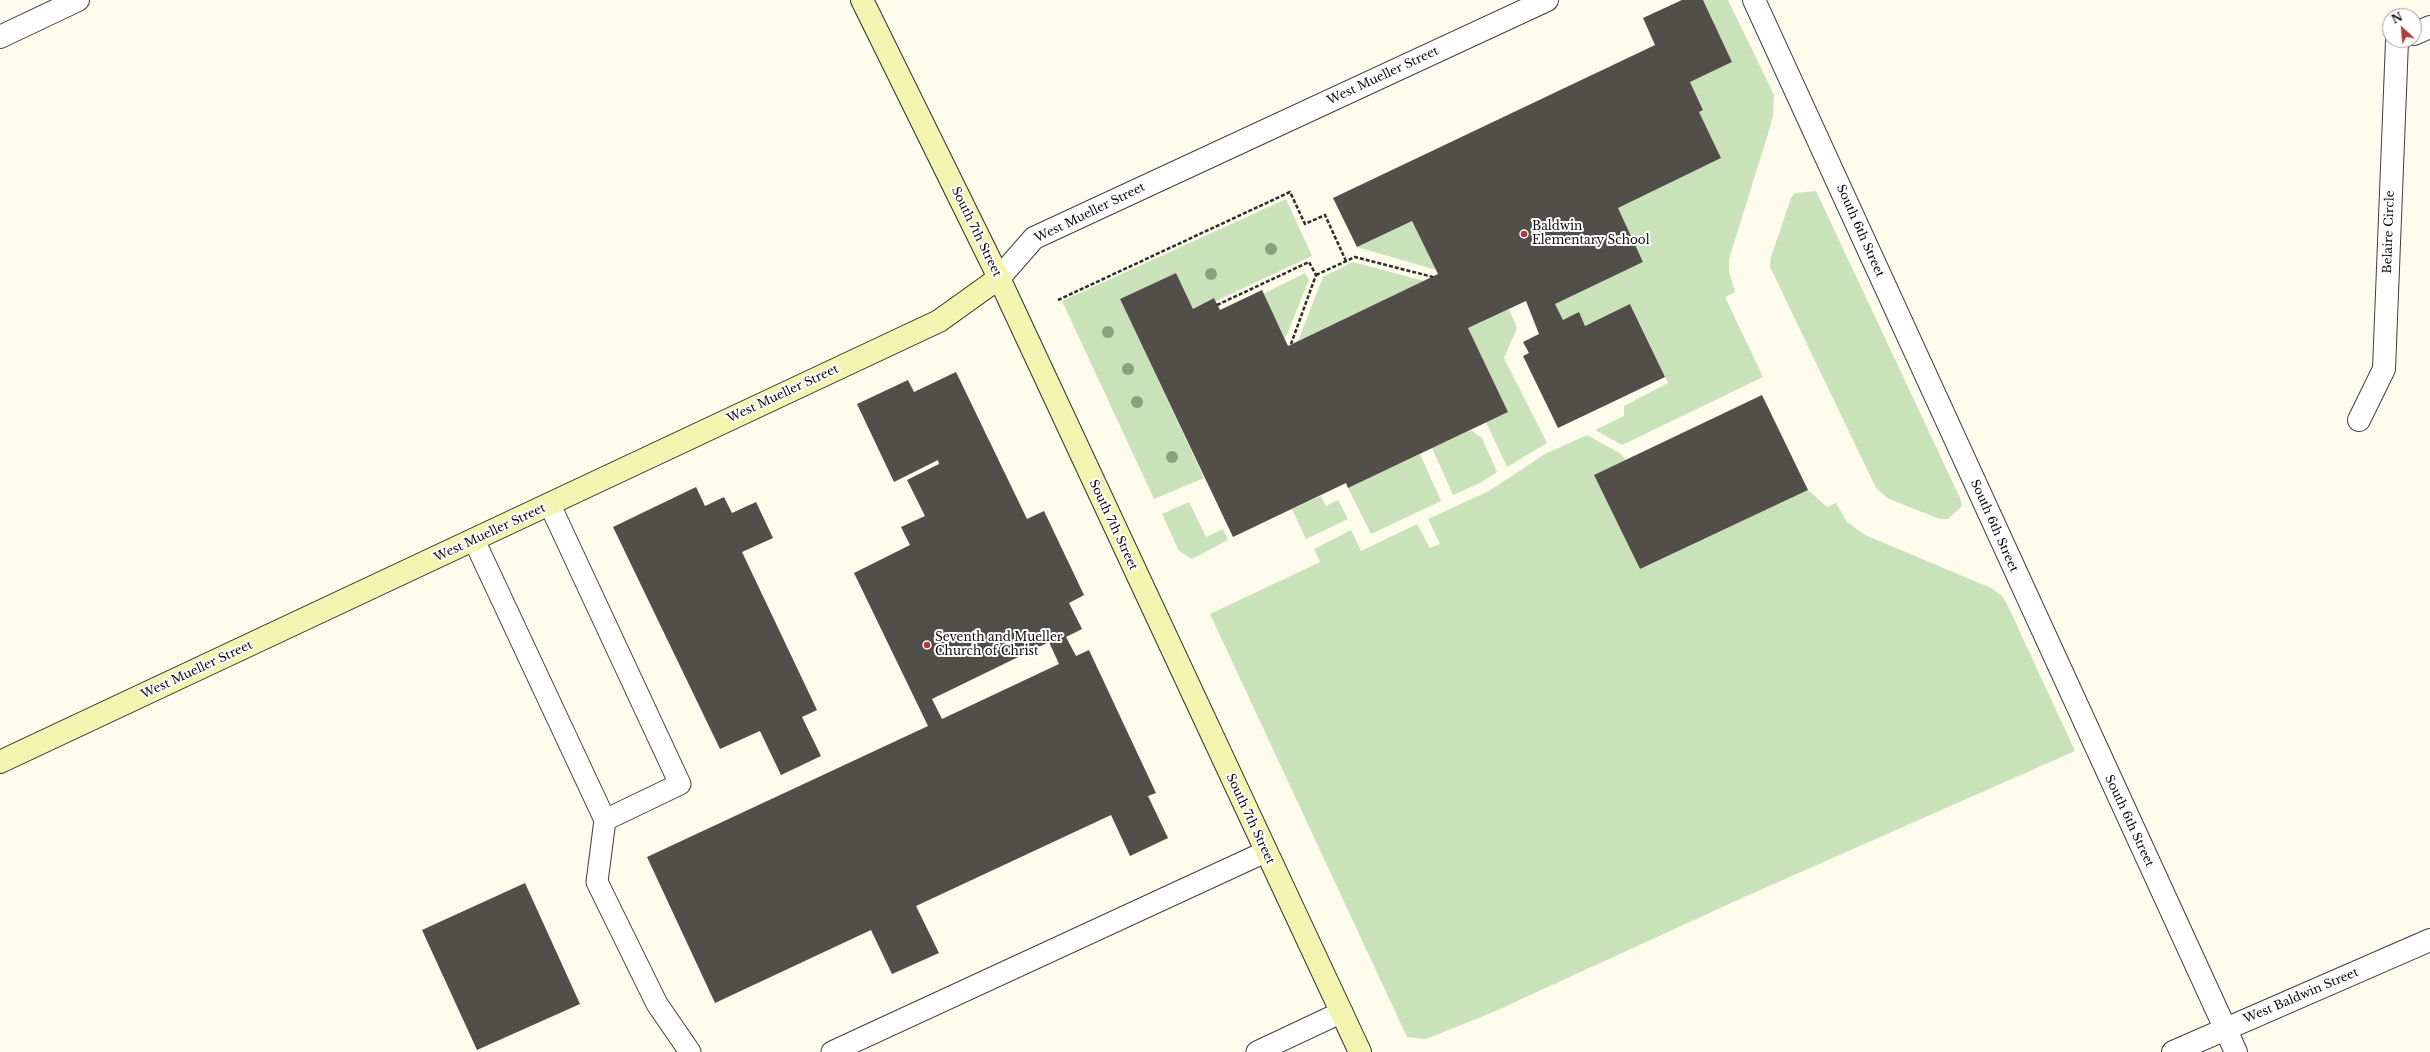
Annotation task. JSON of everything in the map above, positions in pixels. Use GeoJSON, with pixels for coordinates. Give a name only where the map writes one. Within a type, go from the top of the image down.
{"type":"FeatureCollection","features":[{"type":"Feature","properties":{"kind":"street"},"geometry":{"type":"LineString","coordinates":[[0,37],[78,0]]}},
{"type":"Feature","properties":{"kind":"street","name":"South 7th Street"},"geometry":{"type":"LineString","coordinates":[[862,0],[998,278],[1265,852],[1360,1052]]}},
{"type":"Feature","properties":{"kind":"street","name":"West Mueller Street"},"geometry":{"type":"LineString","coordinates":[[0,762],[939,321],[998,278],[1034,238],[1547,0]]}},
{"type":"Feature","properties":{"kind":"street","name":"South 6th Street"},"geometry":{"type":"LineString","coordinates":[[1754,0],[2236,1052]]}},
{"type":"Feature","properties":{"kind":"street","name":"Belaire Circle"},"geometry":{"type":"LineString","coordinates":[[2359,420],[2384,369],[2397,48]]}},
{"type":"Feature","properties":{"kind":"street","name":"West Baldwin Street"},"geometry":{"type":"LineString","coordinates":[[2173,1052],[2225,1028],[2430,940]]}},
{"type":"Feature","properties":{"kind":"lane"},"geometry":{"type":"LineString","coordinates":[[550,505],[680,784],[605,820]]}},
{"type":"Feature","properties":{"kind":"lane"},"geometry":{"type":"LineString","coordinates":[[474,540],[605,820],[597,882],[657,1004],[690,1052]]}},
{"type":"Feature","properties":{"kind":"lane"},"geometry":{"type":"LineString","coordinates":[[832,1052],[1265,852]]}},
{"type":"Feature","properties":{"kind":"lane"},"geometry":{"type":"LineString","coordinates":[[1257,1052],[1342,1012]]}},
{"type":"Feature","properties":{"kind":"path"},"geometry":{"type":"LineString","coordinates":[[1058,300],[1290,192],[1305,224],[1325,215],[1346,261]]}},
{"type":"Feature","properties":{"kind":"path"},"geometry":{"type":"LineString","coordinates":[[1291,344],[1316,275],[1355,257],[1433,277]]}},
{"type":"Feature","properties":{"kind":"path"},"geometry":{"type":"LineString","coordinates":[[1217,305],[1309,262],[1316,275]]}},
{"type":"Feature","properties":{"kind":"green space"},"geometry":{"type":"Polygon","coordinates":[[[1703,0],[1728,0],[1774,95],[1773,116],[1729,259],[1729,272],[1735,292],[1725,297],[1763,377],[1622,445],[1595,430],[1624,416],[1624,406],[1668,383],[1631,305],[1585,326],[1579,313],[1563,320],[1555,304],[1643,262],[1618,208],[1721,158],[1699,112],[1703,109],[1690,82],[1732,62],[1703,0]]]}},
{"type":"Feature","properties":{"kind":"green space"},"geometry":{"type":"Polygon","coordinates":[[[1816,191],[1960,498],[1962,506],[1948,519],[1940,519],[1889,499],[1876,488],[1770,267],[1771,257],[1791,198],[1795,193],[1816,191]]]}},
{"type":"Feature","properties":{"kind":"green space"},"geometry":{"type":"Polygon","coordinates":[[[1286,199],[1312,256],[1216,301],[1214,298],[1193,309],[1176,273],[1120,299],[1204,478],[1154,499],[1062,301],[1286,199]]]}},
{"type":"Feature","properties":{"kind":"green space"},"geometry":{"type":"Polygon","coordinates":[[[1412,221],[1436,270],[1357,247],[1412,221]]]}},
{"type":"Feature","properties":{"kind":"green space"},"geometry":{"type":"Polygon","coordinates":[[[1353,262],[1424,281],[1298,341],[1323,277],[1353,262]]]}},
{"type":"Feature","properties":{"kind":"green space"},"geometry":{"type":"Polygon","coordinates":[[[1305,273],[1309,280],[1285,339],[1263,294],[1305,273]]]}},
{"type":"Feature","properties":{"kind":"green space"},"geometry":{"type":"Polygon","coordinates":[[[1509,309],[1517,328],[1504,358],[1547,443],[1507,467],[1486,422],[1508,412],[1468,328],[1509,309]]]}},
{"type":"Feature","properties":{"kind":"green space"},"geometry":{"type":"Polygon","coordinates":[[[1471,430],[1482,438],[1497,472],[1480,483],[1453,495],[1432,448],[1471,430]]]}},
{"type":"Feature","properties":{"kind":"green space"},"geometry":{"type":"Polygon","coordinates":[[[1587,435],[1621,454],[1626,460],[1594,475],[1640,569],[1808,490],[1827,507],[1836,503],[1847,522],[1865,535],[1991,588],[2002,596],[2007,604],[2075,751],[1742,898],[1491,1013],[1426,1039],[1407,1037],[1210,614],[1320,562],[1314,549],[1351,530],[1361,551],[1417,524],[1430,548],[1440,544],[1428,519],[1489,491],[1545,454],[1587,435]]]}},
{"type":"Feature","properties":{"kind":"green space"},"geometry":{"type":"Polygon","coordinates":[[[1420,454],[1441,501],[1371,534],[1348,488],[1420,454]]]}},
{"type":"Feature","properties":{"kind":"green space"},"geometry":{"type":"Polygon","coordinates":[[[1321,496],[1326,506],[1338,500],[1348,519],[1306,539],[1292,509],[1321,496]]]}},
{"type":"Feature","properties":{"kind":"green space"},"geometry":{"type":"Polygon","coordinates":[[[1189,502],[1206,537],[1223,529],[1228,540],[1192,559],[1179,551],[1162,514],[1189,502]]]}},
{"type":"Feature","properties":{"kind":"building"},"geometry":{"type":"Polygon","coordinates":[[[1682,0],[1703,0],[1732,62],[1690,82],[1703,110],[1699,112],[1721,158],[1618,208],[1643,262],[1555,304],[1563,320],[1579,312],[1585,326],[1630,304],[1665,377],[1558,428],[1523,356],[1529,353],[1523,342],[1539,334],[1526,301],[1468,328],[1508,412],[1348,488],[1346,483],[1233,537],[1120,299],[1176,273],[1193,309],[1214,298],[1220,310],[1262,290],[1288,346],[1438,274],[1412,221],[1357,247],[1333,198],[1655,45],[1643,18],[1682,0]]]}},
{"type":"Feature","properties":{"kind":"building"},"geometry":{"type":"Polygon","coordinates":[[[956,372],[1027,519],[1044,511],[1084,595],[1069,603],[1082,629],[1066,637],[1076,656],[1089,650],[1156,793],[1148,796],[1168,838],[1130,856],[1111,815],[916,906],[939,953],[892,974],[871,930],[715,1003],[647,857],[928,726],[854,573],[910,545],[901,527],[925,516],[907,480],[939,464],[938,460],[894,482],[857,404],[908,380],[914,392],[956,372]],[[1049,642],[932,699],[942,719],[1059,664],[1049,642]]]}},
{"type":"Feature","properties":{"kind":"building"},"geometry":{"type":"Polygon","coordinates":[[[1762,395],[1808,490],[1640,569],[1594,475],[1762,395]]]}},
{"type":"Feature","properties":{"kind":"building"},"geometry":{"type":"Polygon","coordinates":[[[696,487],[705,506],[724,497],[732,513],[756,502],[773,538],[742,552],[817,710],[802,717],[821,756],[781,775],[760,731],[720,749],[613,527],[696,487]]]}},
{"type":"Feature","properties":{"kind":"building"},"geometry":{"type":"Polygon","coordinates":[[[525,883],[580,1004],[477,1050],[422,930],[525,883]]]}},
{"type":"Feature","properties":{"kind":"place","name":"Baldwin Elementary School"},"geometry":{"type":"Point","coordinates":[1524,234]}},
{"type":"Feature","properties":{"kind":"place","name":"Seventh and Mueller Church of Christ"},"geometry":{"type":"Point","coordinates":[927,645]}}]}
